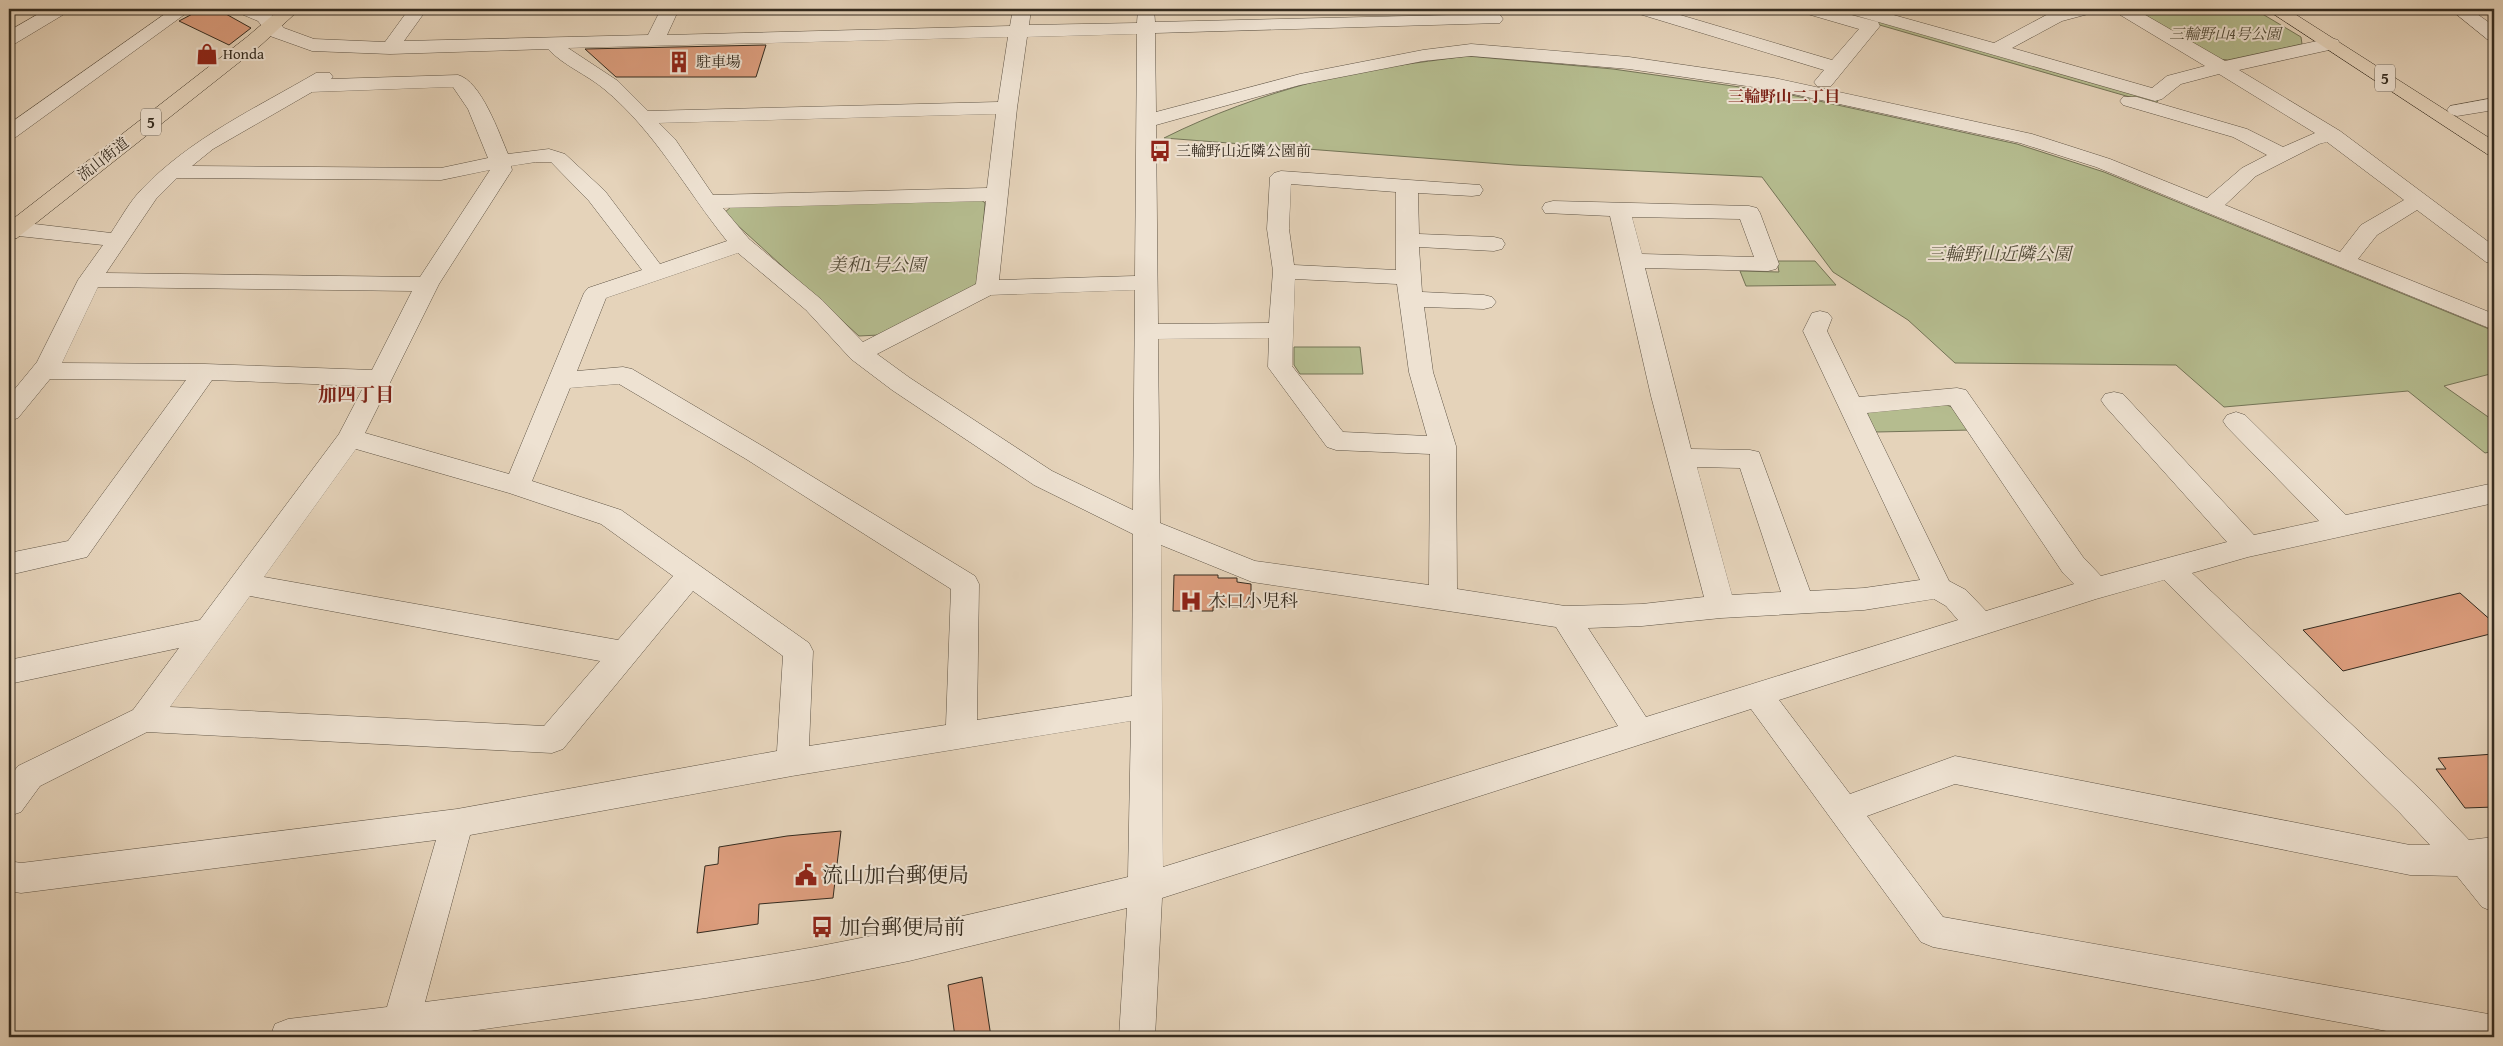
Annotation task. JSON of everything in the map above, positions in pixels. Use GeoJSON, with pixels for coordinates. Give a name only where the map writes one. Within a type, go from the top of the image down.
{"type":"FeatureCollection","features":[{"type":"Feature","properties":{"kind":"main road","name":"流山街道"},"geometry":{"type":"LineString","coordinates":[[11,230],[290,9]]}},
{"type":"Feature","properties":{"kind":"main road","name":"5"},"geometry":{"type":"LineString","coordinates":[[2275,9],[2494,150]]}},
{"type":"Feature","properties":{"kind":"main road","name":"5"},"geometry":{"type":"LineString","coordinates":[[2297,9],[2494,134]]}},
{"type":"Feature","properties":{"kind":"street"},"geometry":{"type":"LineString","coordinates":[[9,39],[60,9]]}},
{"type":"Feature","properties":{"kind":"street"},"geometry":{"type":"LineString","coordinates":[[9,133],[183,9]]}},
{"type":"Feature","properties":{"kind":"street"},"geometry":{"type":"LineString","coordinates":[[245,9],[261,16],[277,32],[312,45],[366,48],[1020,32],[1146,18],[1491,14],[1516,53]]}},
{"type":"Feature","properties":{"kind":"street"},"geometry":{"type":"LineString","coordinates":[[390,48],[418,9]]}},
{"type":"Feature","properties":{"kind":"street"},"geometry":{"type":"LineString","coordinates":[[655,40],[670,9]]}},
{"type":"Feature","properties":{"kind":"street"},"geometry":{"type":"LineString","coordinates":[[987,288],[1007,108],[1022,9]]}},
{"type":"Feature","properties":{"kind":"street"},"geometry":{"type":"LineString","coordinates":[[1642,9],[1835,67]]}},
{"type":"Feature","properties":{"kind":"street"},"geometry":{"type":"LineString","coordinates":[[1810,9],[1877,22],[1995,50],[2155,95],[2174,80],[2184,76],[2331,44]]}},
{"type":"Feature","properties":{"kind":"street"},"geometry":{"type":"LineString","coordinates":[[1853,9],[1877,22],[2240,133],[2284,155]]}},
{"type":"Feature","properties":{"kind":"street"},"geometry":{"type":"LineString","coordinates":[[1816,93],[1835,67],[1877,22],[1901,9]]}},
{"type":"Feature","properties":{"kind":"street"},"geometry":{"type":"LineString","coordinates":[[1995,50],[2056,17],[2086,9]]}},
{"type":"Feature","properties":{"kind":"street"},"geometry":{"type":"LineString","coordinates":[[2123,9],[2333,136],[2494,257]]}},
{"type":"Feature","properties":{"kind":"street"},"geometry":{"type":"LineString","coordinates":[[2459,9],[2494,35]]}},
{"type":"Feature","properties":{"kind":"street"},"geometry":{"type":"LineString","coordinates":[[1382,16],[1395,61]]}},
{"type":"Feature","properties":{"kind":"street"},"geometry":{"type":"LineString","coordinates":[[1137,1037],[1146,888],[1148,614],[1145,528],[1146,18]]}},
{"type":"Feature","properties":{"kind":"street"},"geometry":{"type":"LineString","coordinates":[[553,43],[564,55],[611,85],[668,143],[707,202],[741,244],[814,305],[860,353],[902,384],[1043,478],[1145,528],[1252,571],[1343,582],[1443,600],[1565,617],[1642,615],[1721,607],[1864,599],[1938,588]]}},
{"type":"Feature","properties":{"kind":"street"},"geometry":{"type":"LineString","coordinates":[[9,412],[48,366],[90,280],[148,195],[172,172],[226,133],[360,56],[366,48]]}},
{"type":"Feature","properties":{"kind":"street"},"geometry":{"type":"LineString","coordinates":[[1146,122],[1204,104],[1318,75],[1448,51],[1470,50],[1516,53],[1629,63],[1774,84],[2025,138],[2103,163],[2494,323]]}},
{"type":"Feature","properties":{"kind":"street"},"geometry":{"type":"LineString","coordinates":[[9,802],[29,776],[144,719],[350,438],[427,284],[497,178],[501,163],[478,108],[458,81],[308,86]]}},
{"type":"Feature","properties":{"kind":"street"},"geometry":{"type":"LineString","coordinates":[[2457,110],[2494,104]]}},
{"type":"Feature","properties":{"kind":"street"},"geometry":{"type":"LineString","coordinates":[[642,118],[1007,108]]}},
{"type":"Feature","properties":{"kind":"street"},"geometry":{"type":"LineString","coordinates":[[2210,207],[2249,172],[2312,140],[2333,136]]}},
{"type":"Feature","properties":{"kind":"street"},"geometry":{"type":"LineString","coordinates":[[172,172],[441,174],[461,172],[540,155],[557,157],[597,196],[655,272]]}},
{"type":"Feature","properties":{"kind":"street"},"geometry":{"type":"LineString","coordinates":[[1443,446],[1336,441],[1280,367],[1280,330],[1284,271],[1278,229],[1281,177],[1472,190]]}},
{"type":"Feature","properties":{"kind":"street"},"geometry":{"type":"LineString","coordinates":[[1406,186],[1410,288],[1421,372],[1443,446],[1443,600]]}},
{"type":"Feature","properties":{"kind":"street"},"geometry":{"type":"LineString","coordinates":[[707,202],[998,194]]}},
{"type":"Feature","properties":{"kind":"street"},"geometry":{"type":"LineString","coordinates":[[2344,262],[2369,230],[2419,200]]}},
{"type":"Feature","properties":{"kind":"street"},"geometry":{"type":"LineString","coordinates":[[1553,208],[1749,213],[1768,264],[1634,260]]}},
{"type":"Feature","properties":{"kind":"street"},"geometry":{"type":"LineString","coordinates":[[1620,210],[1634,260],[1664,396],[1721,607]]}},
{"type":"Feature","properties":{"kind":"street"},"geometry":{"type":"LineString","coordinates":[[11,230],[117,240]]}},
{"type":"Feature","properties":{"kind":"street"},"geometry":{"type":"LineString","coordinates":[[1408,240],[1494,244]]}},
{"type":"Feature","properties":{"kind":"street"},"geometry":{"type":"LineString","coordinates":[[517,486],[596,293],[741,244]]}},
{"type":"Feature","properties":{"kind":"street"},"geometry":{"type":"LineString","coordinates":[[1284,271],[1410,288],[1484,302]]}},
{"type":"Feature","properties":{"kind":"street"},"geometry":{"type":"LineString","coordinates":[[90,280],[427,284]]}},
{"type":"Feature","properties":{"kind":"street"},"geometry":{"type":"LineString","coordinates":[[860,353],[987,288],[1146,283]]}},
{"type":"Feature","properties":{"kind":"street"},"geometry":{"type":"LineString","coordinates":[[1820,318],[1815,331],[1938,588],[1956,598],[1979,623]]}},
{"type":"Feature","properties":{"kind":"street"},"geometry":{"type":"LineString","coordinates":[[1145,332],[1280,330]]}},
{"type":"Feature","properties":{"kind":"street"},"geometry":{"type":"LineString","coordinates":[[43,371],[205,372],[380,378]]}},
{"type":"Feature","properties":{"kind":"street"},"geometry":{"type":"LineString","coordinates":[[9,564],[77,550],[205,372]]}},
{"type":"Feature","properties":{"kind":"street"},"geometry":{"type":"LineString","coordinates":[[562,380],[623,376],[755,453],[965,584],[961,735]]}},
{"type":"Feature","properties":{"kind":"street"},"geometry":{"type":"LineString","coordinates":[[1851,406],[1957,396],[2073,565],[2095,588]]}},
{"type":"Feature","properties":{"kind":"street"},"geometry":{"type":"LineString","coordinates":[[2114,400],[2248,547]]}},
{"type":"Feature","properties":{"kind":"street"},"geometry":{"type":"LineString","coordinates":[[2236,421],[2341,527]]}},
{"type":"Feature","properties":{"kind":"street"},"geometry":{"type":"LineString","coordinates":[[350,438],[517,486],[611,517],[798,651],[792,762]]}},
{"type":"Feature","properties":{"kind":"street"},"geometry":{"type":"LineString","coordinates":[[1682,458],[1750,459],[1799,602]]}},
{"type":"Feature","properties":{"kind":"street"},"geometry":{"type":"LineString","coordinates":[[288,1037],[399,1030],[766,972],[891,948],[1146,888],[1979,623],[2095,588],[2248,547],[2494,493]]}},
{"type":"Feature","properties":{"kind":"street"},"geometry":{"type":"LineString","coordinates":[[2169,568],[2412,803],[2474,856],[2494,896]]}},
{"type":"Feature","properties":{"kind":"street"},"geometry":{"type":"LineString","coordinates":[[144,719],[552,740],[622,653],[690,574]]}},
{"type":"Feature","properties":{"kind":"street"},"geometry":{"type":"LineString","coordinates":[[243,584],[622,653]]}},
{"type":"Feature","properties":{"kind":"street"},"geometry":{"type":"LineString","coordinates":[[1565,617],[1639,732]]}},
{"type":"Feature","properties":{"kind":"street"},"geometry":{"type":"LineString","coordinates":[[9,672],[209,630]]}},
{"type":"Feature","properties":{"kind":"street"},"geometry":{"type":"LineString","coordinates":[[1757,694],[1933,931],[2494,1033]]}},
{"type":"Feature","properties":{"kind":"street"},"geometry":{"type":"LineString","coordinates":[[9,876],[22,878],[457,823],[792,762],[1147,706]]}},
{"type":"Feature","properties":{"kind":"street"},"geometry":{"type":"LineString","coordinates":[[1844,811],[1955,770],[2410,860],[2474,856]]}},
{"type":"Feature","properties":{"kind":"street"},"geometry":{"type":"LineString","coordinates":[[399,1030],[457,823]]}},
{"type":"Feature","properties":{"kind":"green space"},"geometry":{"type":"Polygon","coordinates":[[[1824,9],[1835,9],[2158,101],[2154,104],[1824,9]]]}},
{"type":"Feature","properties":{"kind":"green space","name":"三輪野山4号公園"},"geometry":{"type":"Polygon","coordinates":[[[2133,9],[2254,9],[2301,37],[2302,44],[2228,60],[2218,59],[2133,9]]]}},
{"type":"Feature","properties":{"kind":"green space","name":"三輪野山近隣公園"},"geometry":{"type":"Polygon","coordinates":[[[1467,56],[1613,69],[1782,93],[2017,144],[2104,172],[2494,331],[2494,373],[2444,386],[2494,421],[2494,451],[2485,453],[2408,391],[2224,407],[2176,365],[1955,363],[1908,320],[1833,272],[1762,177],[1515,165],[1164,138],[1237,106],[1313,82],[1370,70],[1467,56]]]}},
{"type":"Feature","properties":{"kind":"green space","name":"美和1号公園"},"geometry":{"type":"Polygon","coordinates":[[[979,198],[985,203],[979,281],[971,290],[879,335],[859,336],[724,213],[732,206],[979,198]]]}},
{"type":"Feature","properties":{"kind":"green space"},"geometry":{"type":"Polygon","coordinates":[[[1777,261],[1815,261],[1836,285],[1746,286],[1740,271],[1779,272],[1777,261]]]}},
{"type":"Feature","properties":{"kind":"green space"},"geometry":{"type":"Polygon","coordinates":[[[1294,347],[1360,347],[1363,374],[1300,374],[1294,365],[1294,347]]]}},
{"type":"Feature","properties":{"kind":"green space"},"geometry":{"type":"Polygon","coordinates":[[[1947,405],[1958,410],[1971,430],[1876,432],[1866,415],[1871,411],[1947,405]]]}},
{"type":"Feature","properties":{"kind":"building"},"geometry":{"type":"Polygon","coordinates":[[[202,9],[217,9],[251,28],[229,45],[179,21],[202,9]]]}},
{"type":"Feature","properties":{"kind":"building","name":"駐車場"},"geometry":{"type":"Polygon","coordinates":[[[766,45],[756,77],[616,77],[585,49],[766,45]]]}},
{"type":"Feature","properties":{"kind":"building"},"geometry":{"type":"Polygon","coordinates":[[[1174,575],[1218,575],[1218,578],[1237,578],[1237,582],[1251,584],[1251,607],[1213,607],[1213,611],[1173,611],[1174,575]]]}},
{"type":"Feature","properties":{"kind":"building"},"geometry":{"type":"Polygon","coordinates":[[[2460,593],[2494,623],[2494,633],[2343,671],[2303,630],[2460,593]]]}},
{"type":"Feature","properties":{"kind":"building"},"geometry":{"type":"Polygon","coordinates":[[[2494,754],[2494,807],[2465,808],[2436,769],[2446,769],[2438,758],[2494,754]]]}},
{"type":"Feature","properties":{"kind":"building"},"geometry":{"type":"Polygon","coordinates":[[[841,831],[833,898],[759,904],[758,924],[697,933],[705,866],[718,864],[719,847],[787,836],[841,831]]]}},
{"type":"Feature","properties":{"kind":"building"},"geometry":{"type":"Polygon","coordinates":[[[982,977],[991,1037],[955,1037],[948,985],[982,977]]]}},
{"type":"Feature","properties":{"kind":"place","name":"Honda"},"geometry":{"type":"Point","coordinates":[207,54]}},
{"type":"Feature","properties":{"kind":"place","name":"駐車場"},"geometry":{"type":"Point","coordinates":[679,62]}},
{"type":"Feature","properties":{"kind":"place","name":"三輪野山近隣公園前"},"geometry":{"type":"Point","coordinates":[1160,151]}},
{"type":"Feature","properties":{"kind":"place","name":"木口小児科"},"geometry":{"type":"Point","coordinates":[1191,601]}},
{"type":"Feature","properties":{"kind":"place","name":"流山加台郵便局"},"geometry":{"type":"Point","coordinates":[806,875]}},
{"type":"Feature","properties":{"kind":"place","name":"加台郵便局前"},"geometry":{"type":"Point","coordinates":[822,927]}},
{"type":"Feature","properties":{"kind":"district","name":"三輪野山二丁目"},"geometry":{"type":"Point","coordinates":[1784,96]}},
{"type":"Feature","properties":{"kind":"district","name":"加四丁目"},"geometry":{"type":"Point","coordinates":[356,394]}}]}
